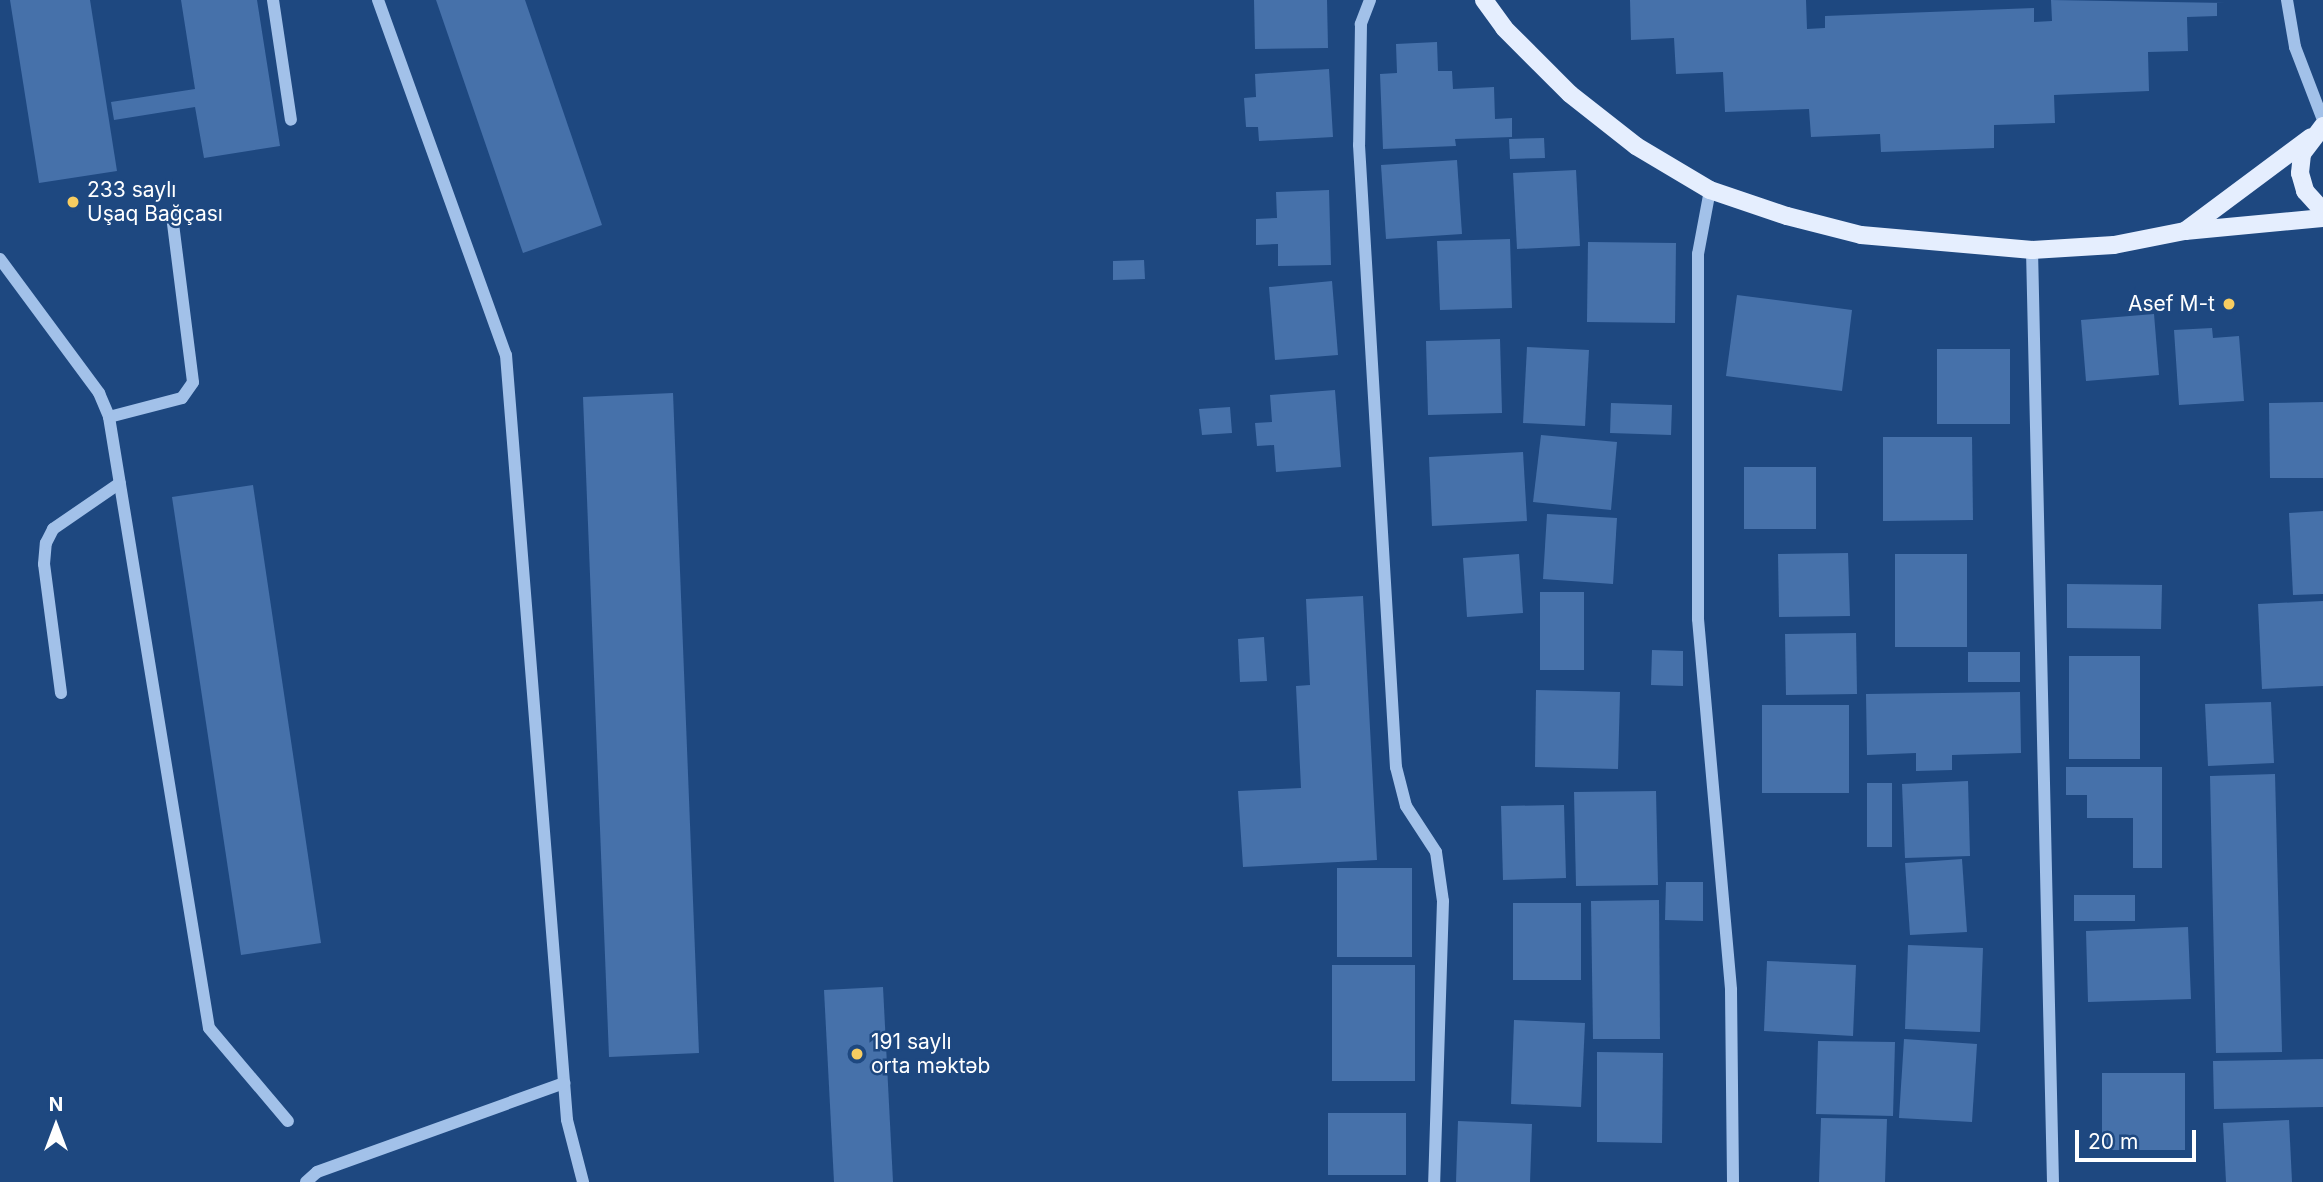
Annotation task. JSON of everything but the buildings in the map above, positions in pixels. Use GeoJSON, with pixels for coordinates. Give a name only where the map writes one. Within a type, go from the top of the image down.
{"type":"FeatureCollection","features":[{"type":"Feature","properties":{"kind":"main road"},"geometry":{"type":"LineString","coordinates":[[1484,0],[1504,28],[1570,94],[1636,146],[1710,190],[1861,234],[2032,250],[2114,245],[2185,231],[2323,218]]}},
{"type":"Feature","properties":{"kind":"main road"},"geometry":{"type":"LineString","coordinates":[[2319,128],[2302,153],[2300,173],[2305,191],[2323,211]]}},
{"type":"Feature","properties":{"kind":"main road"},"geometry":{"type":"LineString","coordinates":[[2185,231],[2319,128]]}},
{"type":"Feature","properties":{"kind":"street"},"geometry":{"type":"LineString","coordinates":[[273,0],[291,120]]}},
{"type":"Feature","properties":{"kind":"street"},"geometry":{"type":"LineString","coordinates":[[378,0],[506,355],[567,1120],[583,1182]]}},
{"type":"Feature","properties":{"kind":"street"},"geometry":{"type":"LineString","coordinates":[[1370,0],[1361,24],[1359,145],[1396,767],[1406,806],[1436,852],[1443,901],[1434,1182]]}},
{"type":"Feature","properties":{"kind":"street"},"geometry":{"type":"LineString","coordinates":[[2287,0],[2295,47],[2319,128]]}},
{"type":"Feature","properties":{"kind":"street"},"geometry":{"type":"LineString","coordinates":[[1710,190],[1698,254],[1698,619],[1731,990],[1733,1182]]}},
{"type":"Feature","properties":{"kind":"street"},"geometry":{"type":"LineString","coordinates":[[109,417],[182,398],[193,382],[172,216]]}},
{"type":"Feature","properties":{"kind":"street"},"geometry":{"type":"LineString","coordinates":[[2032,250],[2053,1182]]}},
{"type":"Feature","properties":{"kind":"street"},"geometry":{"type":"LineString","coordinates":[[0,259],[99,393],[109,417],[209,1028],[288,1121]]}},
{"type":"Feature","properties":{"kind":"street"},"geometry":{"type":"LineString","coordinates":[[61,693],[44,564],[46,543],[52,529],[120,483]]}},
{"type":"Feature","properties":{"kind":"street"},"geometry":{"type":"LineString","coordinates":[[306,1182],[317,1172],[564,1083]]}},
{"type":"Feature","properties":{"kind":"place","name":"233 saylı Uşaq Bağçası"},"geometry":{"type":"Point","coordinates":[73,202]}},
{"type":"Feature","properties":{"kind":"place","name":"Asef M-t"},"geometry":{"type":"Point","coordinates":[2229,304]}},
{"type":"Feature","properties":{"kind":"place","name":"191 saylı orta məktəb"},"geometry":{"type":"Point","coordinates":[857,1054]}}]}
